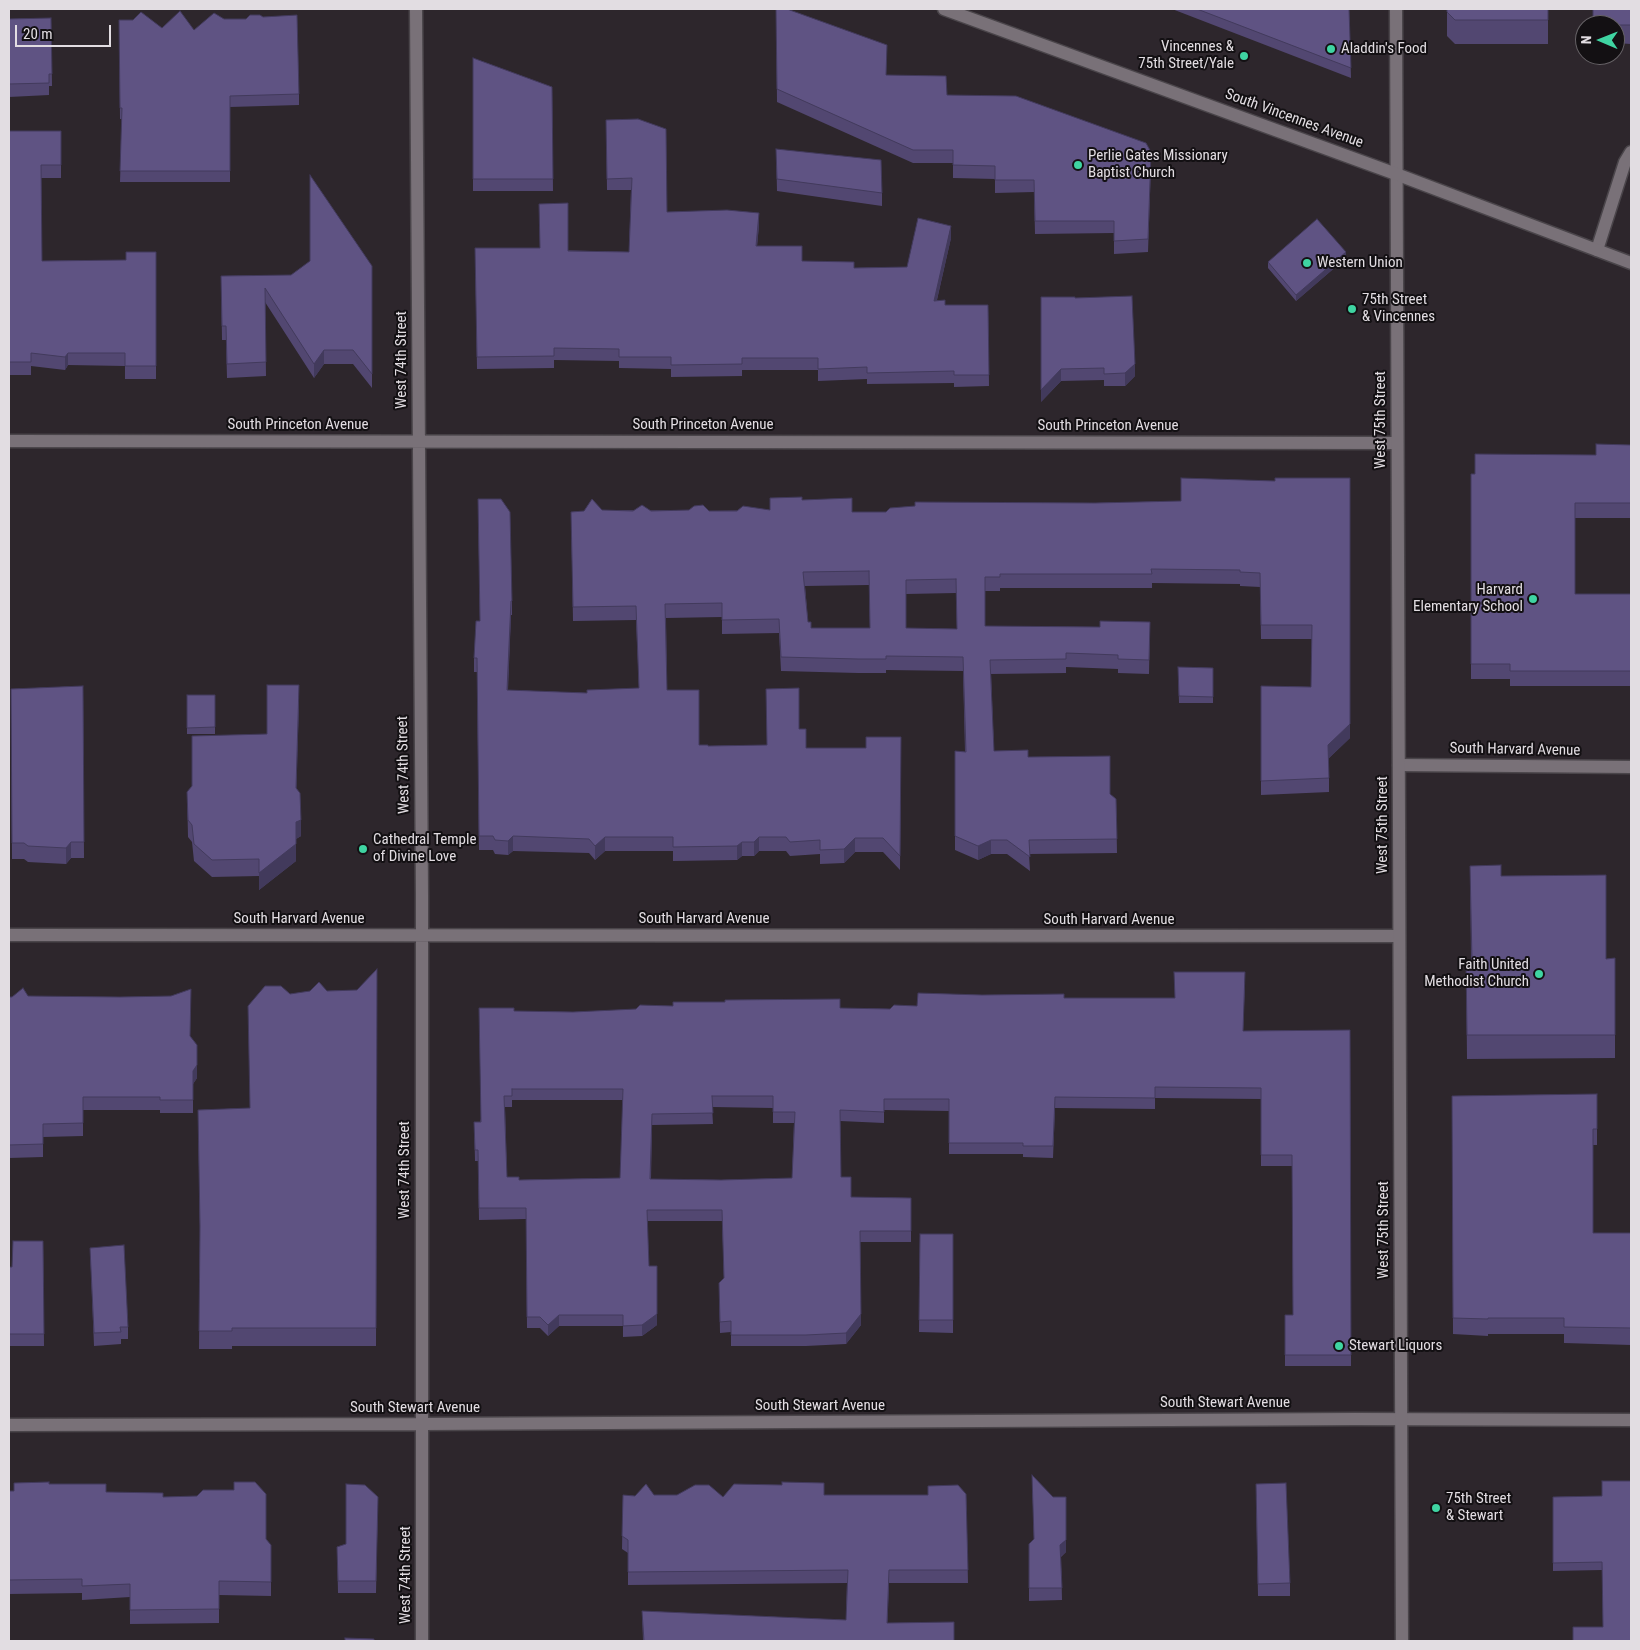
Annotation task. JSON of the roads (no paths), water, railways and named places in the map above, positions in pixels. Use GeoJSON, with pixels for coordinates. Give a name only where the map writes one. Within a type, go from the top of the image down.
{"type":"FeatureCollection","features":[{"type":"Feature","properties":{"kind":"street","name":"West 74th Street"},"geometry":{"type":"LineString","coordinates":[[416,9],[422,936],[422,1641]]}},
{"type":"Feature","properties":{"kind":"street","name":"South Vincennes Avenue"},"geometry":{"type":"LineString","coordinates":[[944,9],[1396,174],[1631,263]]}},
{"type":"Feature","properties":{"kind":"street","name":"West 75th Street"},"geometry":{"type":"LineString","coordinates":[[1396,9],[1402,1641]]}},
{"type":"Feature","properties":{"kind":"street"},"geometry":{"type":"LineString","coordinates":[[1597,250],[1625,162],[1631,152]]}},
{"type":"Feature","properties":{"kind":"street","name":"South Princeton Avenue"},"geometry":{"type":"LineString","coordinates":[[9,441],[1397,443]]}},
{"type":"Feature","properties":{"kind":"street","name":"South Harvard Avenue"},"geometry":{"type":"LineString","coordinates":[[1399,765],[1631,767]]}},
{"type":"Feature","properties":{"kind":"street","name":"South Harvard Avenue"},"geometry":{"type":"LineString","coordinates":[[9,935],[1400,936]]}},
{"type":"Feature","properties":{"kind":"street","name":"South Stewart Avenue"},"geometry":{"type":"LineString","coordinates":[[9,1425],[1401,1419],[1631,1420]]}},
{"type":"Feature","properties":{"kind":"place","name":"Aladdin's Food"},"geometry":{"type":"Point","coordinates":[1331,49]}},
{"type":"Feature","properties":{"kind":"place","name":"Vincennes & 75th Street/Yale"},"geometry":{"type":"Point","coordinates":[1244,56]}},
{"type":"Feature","properties":{"kind":"place","name":"Perlie Gates Missionary Baptist Church"},"geometry":{"type":"Point","coordinates":[1078,165]}},
{"type":"Feature","properties":{"kind":"place","name":"Western Union"},"geometry":{"type":"Point","coordinates":[1307,263]}},
{"type":"Feature","properties":{"kind":"place","name":"75th Street & Vincennes"},"geometry":{"type":"Point","coordinates":[1352,309]}},
{"type":"Feature","properties":{"kind":"place","name":"Harvard Elementary School"},"geometry":{"type":"Point","coordinates":[1533,599]}},
{"type":"Feature","properties":{"kind":"place","name":"Cathedral Temple of Divine Love"},"geometry":{"type":"Point","coordinates":[363,849]}},
{"type":"Feature","properties":{"kind":"place","name":"Faith United Methodist Church"},"geometry":{"type":"Point","coordinates":[1539,974]}},
{"type":"Feature","properties":{"kind":"place","name":"Stewart Liquors"},"geometry":{"type":"Point","coordinates":[1339,1346]}},
{"type":"Feature","properties":{"kind":"place","name":"75th Street & Stewart"},"geometry":{"type":"Point","coordinates":[1436,1508]}}]}
